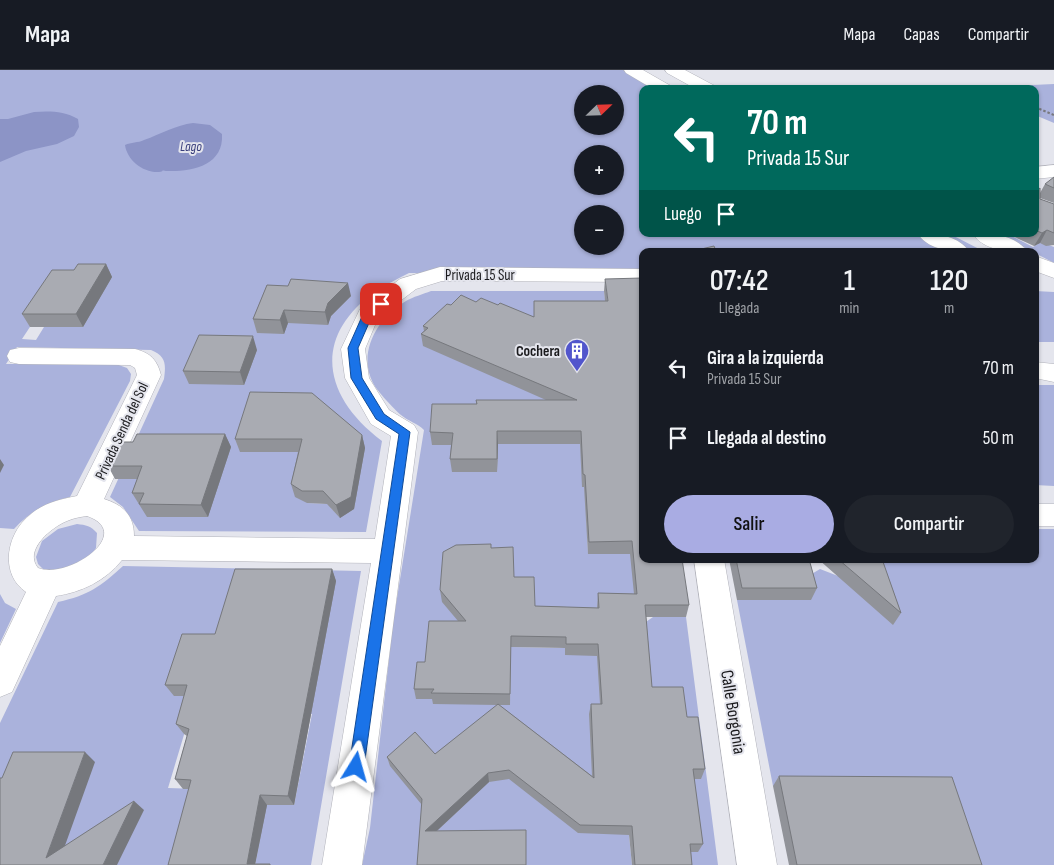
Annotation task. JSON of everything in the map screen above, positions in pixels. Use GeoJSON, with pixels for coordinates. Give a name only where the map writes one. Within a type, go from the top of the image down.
{"type":"FeatureCollection","features":[{"type":"Feature","properties":{"kind":"street"},"geometry":{"type":"LineString","coordinates":[[632,70],[658,85]]}},
{"type":"Feature","properties":{"kind":"street"},"geometry":{"type":"LineString","coordinates":[[673,70],[701,85]]}},
{"type":"Feature","properties":{"kind":"street"},"geometry":{"type":"LineString","coordinates":[[1039,172],[1054,172]]}},
{"type":"Feature","properties":{"kind":"street"},"geometry":{"type":"LineString","coordinates":[[933,237],[953,248]]}},
{"type":"Feature","properties":{"kind":"street"},"geometry":{"type":"LineString","coordinates":[[989,237],[1010,248]]}},
{"type":"Feature","properties":{"kind":"street"},"geometry":{"type":"LineString","coordinates":[[1039,264],[1054,272]]}},
{"type":"Feature","properties":{"kind":"street","name":"Privada 15 Sur"},"geometry":{"type":"LineString","coordinates":[[342,865],[405,432],[380,416],[357,378],[353,348],[368,314],[408,284],[440,274],[639,276]]}},
{"type":"Feature","properties":{"kind":"street"},"geometry":{"type":"LineString","coordinates":[[1039,280],[1054,280]]}},
{"type":"Feature","properties":{"kind":"street","name":"Privada Senda del Sol"},"geometry":{"type":"LineString","coordinates":[[19,356],[135,357],[146,364],[149,375],[87,506]]}},
{"type":"Feature","properties":{"kind":"street"},"geometry":{"type":"LineString","coordinates":[[87,506],[101,508],[112,514],[119,523],[120,535],[116,548],[107,560],[79,579],[62,584],[46,584],[34,581],[25,575],[19,567],[18,557],[10,545],[55,513],[87,506]]}},
{"type":"Feature","properties":{"kind":"street"},"geometry":{"type":"LineString","coordinates":[[1039,515],[1054,515]]}},
{"type":"Feature","properties":{"kind":"street"},"geometry":{"type":"LineString","coordinates":[[116,548],[388,551]]}},
{"type":"Feature","properties":{"kind":"street","name":"Calle Borgonia"},"geometry":{"type":"LineString","coordinates":[[710,563],[757,865]]}},
{"type":"Feature","properties":{"kind":"street"},"geometry":{"type":"LineString","coordinates":[[0,681],[46,584]]}},
{"type":"Feature","properties":{"kind":"path"},"geometry":{"type":"LineString","coordinates":[[1039,109],[1054,115]]}},
{"type":"Feature","properties":{"kind":"shaded area"},"geometry":{"type":"Polygon","coordinates":[[[0,70],[641,70],[669,85],[639,85],[639,237],[956,237],[977,248],[639,248],[639,274],[409,273],[376,291],[355,309],[341,328],[334,347],[332,367],[337,386],[347,405],[362,424],[382,441],[366,532],[139,531],[123,507],[110,497],[164,379],[164,361],[160,355],[151,350],[17,347],[6,364],[116,364],[127,368],[131,374],[130,381],[70,497],[39,508],[14,529],[0,528],[0,70]],[[59,283],[22,339],[36,340],[44,327],[83,327],[59,283]],[[354,497],[307,503],[332,504],[331,508],[335,512],[353,510],[355,504],[354,497]]]}},
{"type":"Feature","properties":{"kind":"shaded area"},"geometry":{"type":"Polygon","coordinates":[[[1054,84],[1054,123],[1039,117],[1039,85],[1032,85],[1054,84]]]}},
{"type":"Feature","properties":{"kind":"shaded area"},"geometry":{"type":"Polygon","coordinates":[[[1005,237],[1014,237],[1033,247],[1041,242],[1054,247],[1054,263],[1039,255],[1039,248],[1025,248],[1005,237]]]}},
{"type":"Feature","properties":{"kind":"shaded area"},"geometry":{"type":"Polygon","coordinates":[[[431,291],[604,291],[610,340],[534,324],[435,317],[423,328],[595,382],[585,487],[588,553],[639,553],[639,562],[632,570],[643,624],[653,617],[686,617],[718,865],[687,865],[686,852],[698,852],[690,793],[694,727],[629,835],[632,865],[362,865],[370,828],[393,623],[424,430],[401,415],[378,391],[373,383],[367,359],[373,336],[379,326],[396,308],[415,297],[431,291]],[[563,413],[454,445],[497,472],[498,444],[563,413]],[[562,626],[428,664],[436,699],[434,704],[477,704],[510,700],[511,647],[563,648],[562,626]]]}},
{"type":"Feature","properties":{"kind":"shaded area"},"geometry":{"type":"Polygon","coordinates":[[[1039,291],[1054,292],[1054,342],[1039,342],[1039,291]]]}},
{"type":"Feature","properties":{"kind":"shaded area"},"geometry":{"type":"Polygon","coordinates":[[[1039,385],[1054,385],[1054,486],[1039,485],[1039,385]]]}},
{"type":"Feature","properties":{"kind":"shaded area"},"geometry":{"type":"Polygon","coordinates":[[[77,524],[88,526],[97,533],[96,548],[90,557],[61,572],[43,569],[38,564],[36,557],[42,541],[58,529],[77,524]]]}},
{"type":"Feature","properties":{"kind":"shaded area"},"geometry":{"type":"Polygon","coordinates":[[[1039,529],[1054,529],[1054,865],[967,865],[941,787],[773,786],[737,600],[811,600],[805,578],[820,569],[838,576],[863,563],[1039,563],[1039,529]]]}},
{"type":"Feature","properties":{"kind":"shaded area"},"geometry":{"type":"Polygon","coordinates":[[[123,566],[361,571],[311,865],[255,865],[261,833],[182,865],[0,865],[0,723],[58,602],[94,589],[123,566]],[[251,713],[186,728],[168,788],[199,789],[261,805],[294,805],[312,714],[251,713]]]}},
{"type":"Feature","properties":{"kind":"shaded area"},"geometry":{"type":"Polygon","coordinates":[[[0,594],[5,603],[16,609],[0,643],[0,594]]]}},
{"type":"Feature","properties":{"kind":"water"},"geometry":{"type":"Polygon","coordinates":[[[34,112],[67,114],[78,119],[79,127],[74,136],[57,144],[26,151],[0,162],[0,119],[8,119],[34,112]]]}},
{"type":"Feature","properties":{"kind":"water","name":"Lago"},"geometry":{"type":"Polygon","coordinates":[[[193,123],[210,125],[222,134],[218,153],[204,165],[186,170],[153,172],[142,168],[132,160],[126,151],[125,145],[127,144],[142,141],[193,123]]]}},
{"type":"Feature","properties":{"kind":"building"},"geometry":{"type":"Polygon","coordinates":[[[1054,177],[1054,188],[1045,184],[1054,177]]]}},
{"type":"Feature","properties":{"kind":"building"},"geometry":{"type":"Polygon","coordinates":[[[1039,189],[1040,199],[1054,204],[1054,233],[1047,230],[1042,233],[1039,232],[1039,189]]]}},
{"type":"Feature","properties":{"kind":"building"},"geometry":{"type":"Polygon","coordinates":[[[78,264],[106,264],[76,314],[22,314],[52,270],[74,270],[78,264]]]}},
{"type":"Feature","properties":{"kind":"building"},"geometry":{"type":"Polygon","coordinates":[[[639,278],[639,563],[683,563],[689,605],[645,605],[652,687],[683,687],[687,717],[698,717],[705,769],[693,769],[703,844],[690,844],[692,865],[635,865],[632,826],[580,825],[509,770],[488,773],[425,831],[526,830],[526,865],[417,865],[422,799],[387,757],[415,732],[435,754],[498,704],[594,778],[591,704],[602,704],[598,644],[566,644],[566,637],[511,636],[510,694],[431,693],[434,689],[414,689],[417,662],[425,662],[429,621],[466,621],[440,590],[443,552],[456,545],[491,544],[491,548],[513,547],[514,577],[534,577],[535,606],[599,608],[598,593],[637,594],[632,541],[589,542],[581,431],[497,431],[497,459],[450,459],[453,433],[430,432],[432,404],[477,404],[476,400],[577,400],[421,334],[428,328],[423,326],[447,304],[451,305],[461,295],[476,302],[481,298],[498,305],[500,303],[534,317],[534,301],[608,301],[605,279],[639,278]]]}},
{"type":"Feature","properties":{"kind":"building"},"geometry":{"type":"Polygon","coordinates":[[[291,279],[348,283],[328,303],[325,312],[284,310],[280,320],[253,319],[267,285],[288,286],[291,279]]]}},
{"type":"Feature","properties":{"kind":"building"},"geometry":{"type":"Polygon","coordinates":[[[199,335],[253,336],[240,372],[183,371],[199,335]]]}},
{"type":"Feature","properties":{"kind":"building"},"geometry":{"type":"Polygon","coordinates":[[[250,392],[312,393],[362,435],[351,497],[336,505],[323,491],[302,491],[291,484],[302,439],[235,439],[250,392]]]}},
{"type":"Feature","properties":{"kind":"building"},"geometry":{"type":"Polygon","coordinates":[[[137,434],[225,434],[201,505],[139,504],[144,493],[132,493],[142,466],[108,466],[119,442],[133,442],[137,434]]]}},
{"type":"Feature","properties":{"kind":"building"},"geometry":{"type":"Polygon","coordinates":[[[737,563],[810,563],[817,588],[742,588],[737,563]]]}},
{"type":"Feature","properties":{"kind":"building"},"geometry":{"type":"Polygon","coordinates":[[[843,563],[883,563],[901,613],[843,563]]]}},
{"type":"Feature","properties":{"kind":"building"},"geometry":{"type":"Polygon","coordinates":[[[235,569],[332,569],[288,796],[260,795],[247,864],[270,865],[168,865],[191,780],[175,779],[189,729],[176,724],[187,685],[165,685],[182,634],[215,634],[235,569]]]}},
{"type":"Feature","properties":{"kind":"building"},"geometry":{"type":"Polygon","coordinates":[[[13,752],[85,752],[46,858],[134,801],[103,865],[0,865],[0,778],[2,778],[13,752]]]}},
{"type":"Feature","properties":{"kind":"building"},"geometry":{"type":"Polygon","coordinates":[[[779,776],[952,777],[982,865],[797,865],[779,776]]]}},
{"type":"Feature","properties":{"kind":"place","name":"Cochera"},"geometry":{"type":"Point","coordinates":[577,372]}},
{"type":"Feature","properties":{"kind":"route"},"geometry":{"type":"LineString","coordinates":[[356,767],[405,432],[380,416],[357,378],[353,348],[368,314],[381,304]]}}]}
